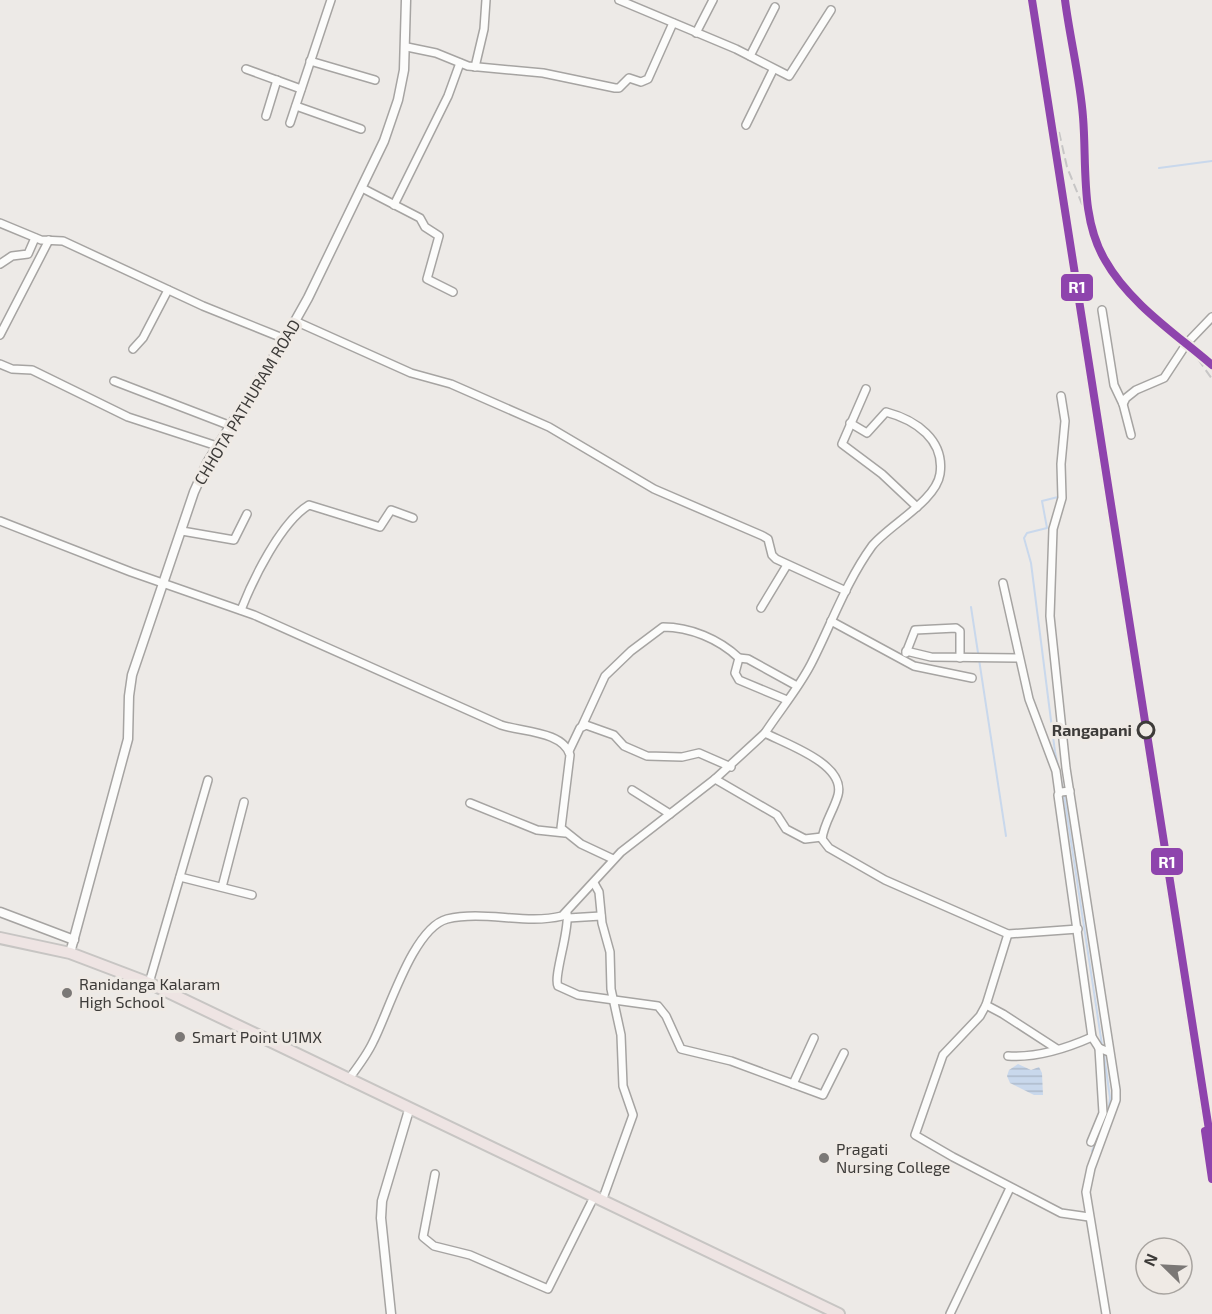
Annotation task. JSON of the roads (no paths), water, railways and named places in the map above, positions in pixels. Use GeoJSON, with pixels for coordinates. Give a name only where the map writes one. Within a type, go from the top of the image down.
{"type":"FeatureCollection","features":[{"type":"Feature","properties":{"kind":"highway"},"geometry":{"type":"LineString","coordinates":[[0,938],[70,952],[149,983],[409,1110],[839,1314]]}},
{"type":"Feature","properties":{"kind":"street"},"geometry":{"type":"LineString","coordinates":[[290,123],[331,0]]}},
{"type":"Feature","properties":{"kind":"street","name":"CHHOTA PATHURAM ROAD"},"geometry":{"type":"LineString","coordinates":[[70,952],[128,739],[132,675],[200,477],[295,321],[362,188],[392,120],[407,47],[406,0]]}},
{"type":"Feature","properties":{"kind":"street"},"geometry":{"type":"LineString","coordinates":[[474,67],[483,29],[486,0]]}},
{"type":"Feature","properties":{"kind":"street"},"geometry":{"type":"LineString","coordinates":[[619,0],[750,56],[785,76],[793,74],[813,35],[831,10]]}},
{"type":"Feature","properties":{"kind":"street"},"geometry":{"type":"LineString","coordinates":[[696,33],[713,0]]}},
{"type":"Feature","properties":{"kind":"street"},"geometry":{"type":"LineString","coordinates":[[750,56],[774,7]]}},
{"type":"Feature","properties":{"kind":"street"},"geometry":{"type":"LineString","coordinates":[[407,47],[436,53],[474,67],[543,73],[619,88],[630,78],[641,82],[648,79],[673,24]]}},
{"type":"Feature","properties":{"kind":"street"},"geometry":{"type":"LineString","coordinates":[[310,61],[375,80]]}},
{"type":"Feature","properties":{"kind":"street"},"geometry":{"type":"LineString","coordinates":[[394,205],[448,96],[460,63]]}},
{"type":"Feature","properties":{"kind":"street"},"geometry":{"type":"LineString","coordinates":[[246,69],[301,89]]}},
{"type":"Feature","properties":{"kind":"street"},"geometry":{"type":"LineString","coordinates":[[746,125],[773,70]]}},
{"type":"Feature","properties":{"kind":"street"},"geometry":{"type":"LineString","coordinates":[[266,117],[277,80]]}},
{"type":"Feature","properties":{"kind":"street"},"geometry":{"type":"LineString","coordinates":[[296,106],[361,129]]}},
{"type":"Feature","properties":{"kind":"street"},"geometry":{"type":"LineString","coordinates":[[362,188],[420,218],[425,227],[439,236],[427,279],[453,292]]}},
{"type":"Feature","properties":{"kind":"street"},"geometry":{"type":"LineString","coordinates":[[0,223],[35,238],[63,241],[168,290],[285,339]]}},
{"type":"Feature","properties":{"kind":"street"},"geometry":{"type":"LineString","coordinates":[[0,264],[12,256],[27,254],[35,238]]}},
{"type":"Feature","properties":{"kind":"street"},"geometry":{"type":"LineString","coordinates":[[0,335],[49,240]]}},
{"type":"Feature","properties":{"kind":"street"},"geometry":{"type":"LineString","coordinates":[[133,350],[143,338],[168,290]]}},
{"type":"Feature","properties":{"kind":"street"},"geometry":{"type":"LineString","coordinates":[[1102,310],[1114,385],[1123,404],[1131,435]]}},
{"type":"Feature","properties":{"kind":"street"},"geometry":{"type":"LineString","coordinates":[[1123,404],[1136,390],[1164,378],[1187,343],[1212,317]]}},
{"type":"Feature","properties":{"kind":"street"},"geometry":{"type":"LineString","coordinates":[[295,321],[411,373],[451,384],[565,435],[654,489],[763,536],[770,543],[772,555],[787,565],[846,591]]}},
{"type":"Feature","properties":{"kind":"street"},"geometry":{"type":"LineString","coordinates":[[0,364],[12,369],[32,370],[128,417],[217,446]]}},
{"type":"Feature","properties":{"kind":"street"},"geometry":{"type":"LineString","coordinates":[[114,381],[231,426]]}},
{"type":"Feature","properties":{"kind":"street"},"geometry":{"type":"LineString","coordinates":[[866,389],[842,444],[882,474],[917,507]]}},
{"type":"Feature","properties":{"kind":"street"},"geometry":{"type":"LineString","coordinates":[[1061,396],[1065,421],[1061,464],[1062,498],[1053,529],[1050,616],[1078,929],[1092,1037],[1099,1048],[1103,1113],[1091,1142]]}},
{"type":"Feature","properties":{"kind":"street"},"geometry":{"type":"LineString","coordinates":[[844,1053],[823,1095],[714,1056],[681,1049],[666,1016],[658,1006],[578,995],[556,983],[561,967],[567,915],[613,859],[715,779],[765,733],[797,686],[846,591],[874,544],[888,529],[917,507],[940,476],[940,454],[934,439],[922,429],[889,413],[882,414],[867,433],[850,423]]}},
{"type":"Feature","properties":{"kind":"street"},"geometry":{"type":"LineString","coordinates":[[241,610],[252,585],[283,533],[309,505],[376,526],[382,524],[391,510],[413,518]]}},
{"type":"Feature","properties":{"kind":"street"},"geometry":{"type":"LineString","coordinates":[[182,531],[234,540],[247,514]]}},
{"type":"Feature","properties":{"kind":"street"},"geometry":{"type":"LineString","coordinates":[[0,521],[241,610],[501,725],[544,734],[569,750]]}},
{"type":"Feature","properties":{"kind":"street"},"geometry":{"type":"LineString","coordinates":[[761,608],[787,565]]}},
{"type":"Feature","properties":{"kind":"street"},"geometry":{"type":"LineString","coordinates":[[1003,583],[1018,658],[1033,711],[1064,792],[1116,1100],[1087,1181],[1089,1217],[1106,1314]]}},
{"type":"Feature","properties":{"kind":"street"},"geometry":{"type":"LineString","coordinates":[[831,621],[905,655],[1018,658]]}},
{"type":"Feature","properties":{"kind":"street"},"geometry":{"type":"LineString","coordinates":[[565,833],[560,822],[569,750],[605,676],[660,627],[698,633],[739,658],[748,658],[797,686]]}},
{"type":"Feature","properties":{"kind":"street"},"geometry":{"type":"LineString","coordinates":[[905,655],[914,632],[918,628],[956,628],[960,631],[960,658]]}},
{"type":"Feature","properties":{"kind":"street"},"geometry":{"type":"LineString","coordinates":[[905,655],[914,666],[972,678]]}},
{"type":"Feature","properties":{"kind":"street"},"geometry":{"type":"LineString","coordinates":[[739,658],[735,673],[739,680],[787,700]]}},
{"type":"Feature","properties":{"kind":"street"},"geometry":{"type":"LineString","coordinates":[[582,726],[614,735],[624,746],[647,756],[682,757],[699,753],[730,766]]}},
{"type":"Feature","properties":{"kind":"street"},"geometry":{"type":"LineString","coordinates":[[765,733],[825,764],[833,772],[838,794],[822,837]]}},
{"type":"Feature","properties":{"kind":"street"},"geometry":{"type":"LineString","coordinates":[[715,779],[777,815],[786,829],[805,839],[822,837]]}},
{"type":"Feature","properties":{"kind":"street"},"geometry":{"type":"LineString","coordinates":[[149,983],[208,780]]}},
{"type":"Feature","properties":{"kind":"street"},"geometry":{"type":"LineString","coordinates":[[632,790],[670,814]]}},
{"type":"Feature","properties":{"kind":"street"},"geometry":{"type":"LineString","coordinates":[[222,887],[244,802]]}},
{"type":"Feature","properties":{"kind":"street"},"geometry":{"type":"LineString","coordinates":[[470,803],[537,830],[565,833],[613,859]]}},
{"type":"Feature","properties":{"kind":"street"},"geometry":{"type":"LineString","coordinates":[[822,837],[829,848],[875,875],[1008,934],[1078,929]]}},
{"type":"Feature","properties":{"kind":"street"},"geometry":{"type":"LineString","coordinates":[[180,877],[252,895]]}},
{"type":"Feature","properties":{"kind":"street"},"geometry":{"type":"LineString","coordinates":[[435,1174],[423,1237],[434,1246],[470,1255],[548,1288],[598,1199],[633,1115],[623,1086],[621,1035],[613,1001],[610,952],[601,916],[599,892],[594,883]]}},
{"type":"Feature","properties":{"kind":"street"},"geometry":{"type":"LineString","coordinates":[[0,912],[74,940]]}},
{"type":"Feature","properties":{"kind":"street"},"geometry":{"type":"LineString","coordinates":[[348,1080],[372,1044],[410,961],[427,932],[436,924],[460,918],[601,916]]}},
{"type":"Feature","properties":{"kind":"street"},"geometry":{"type":"LineString","coordinates":[[1008,934],[986,1005],[980,1016],[944,1055],[915,1135],[1010,1188],[1061,1213],[1089,1217]]}},
{"type":"Feature","properties":{"kind":"street"},"geometry":{"type":"LineString","coordinates":[[986,1005],[1004,1014],[1057,1049]]}},
{"type":"Feature","properties":{"kind":"street"},"geometry":{"type":"LineString","coordinates":[[1008,1056],[1030,1057],[1092,1037]]}},
{"type":"Feature","properties":{"kind":"street"},"geometry":{"type":"LineString","coordinates":[[793,1084],[814,1038]]}},
{"type":"Feature","properties":{"kind":"street"},"geometry":{"type":"LineString","coordinates":[[1099,1048],[1109,1052]]}},
{"type":"Feature","properties":{"kind":"street"},"geometry":{"type":"LineString","coordinates":[[391,1314],[381,1242],[382,1201],[409,1110]]}},
{"type":"Feature","properties":{"kind":"street"},"geometry":{"type":"LineString","coordinates":[[950,1314],[1010,1188]]}},
{"type":"Feature","properties":{"kind":"water"},"geometry":{"type":"Polygon","coordinates":[[[1018,1064],[1031,1070],[1039,1067],[1042,1073],[1043,1095],[1034,1095],[1010,1083],[1007,1076],[1009,1070],[1018,1064]]]}},
{"type":"Feature","properties":{"kind":"waterway"},"geometry":{"type":"LineString","coordinates":[[1159,168],[1212,161]]}},
{"type":"Feature","properties":{"kind":"waterway"},"geometry":{"type":"LineString","coordinates":[[1058,497],[1042,501],[1047,528],[1027,533],[1024,538],[1031,563],[1055,752],[1063,789]]}},
{"type":"Feature","properties":{"kind":"waterway"},"geometry":{"type":"LineString","coordinates":[[971,607],[1006,836]]}},
{"type":"Feature","properties":{"kind":"waterway"},"geometry":{"type":"LineString","coordinates":[[1064,795],[1102,1045]]}},
{"type":"Feature","properties":{"kind":"waterway"},"geometry":{"type":"LineString","coordinates":[[1104,1055],[1110,1098],[1108,1115]]}},
{"type":"Feature","properties":{"kind":"waterway"},"geometry":{"type":"LineString","coordinates":[[1092,1151],[1104,1123]]}},
{"type":"Feature","properties":{"kind":"railway"},"geometry":{"type":"LineString","coordinates":[[1065,0],[1082,102],[1088,209],[1097,244],[1115,276],[1140,304],[1212,365]]}},
{"type":"Feature","properties":{"kind":"railway"},"geometry":{"type":"LineString","coordinates":[[1059,132],[1067,167],[1084,209]]}},
{"type":"Feature","properties":{"kind":"railway"},"geometry":{"type":"LineString","coordinates":[[1068,226],[1070,272],[1212,1179]]}},
{"type":"Feature","properties":{"kind":"railway"},"geometry":{"type":"LineString","coordinates":[[1198,359],[1212,379]]}},
{"type":"Feature","properties":{"kind":"place","name":"Rangapani"},"geometry":{"type":"Point","coordinates":[1146,730]}},
{"type":"Feature","properties":{"kind":"place","name":"Ranidanga Kalaram High School"},"geometry":{"type":"Point","coordinates":[67,993]}},
{"type":"Feature","properties":{"kind":"place","name":"Smart Point U1MX"},"geometry":{"type":"Point","coordinates":[180,1037]}},
{"type":"Feature","properties":{"kind":"place","name":"Pragati Nursing College"},"geometry":{"type":"Point","coordinates":[824,1158]}}]}
